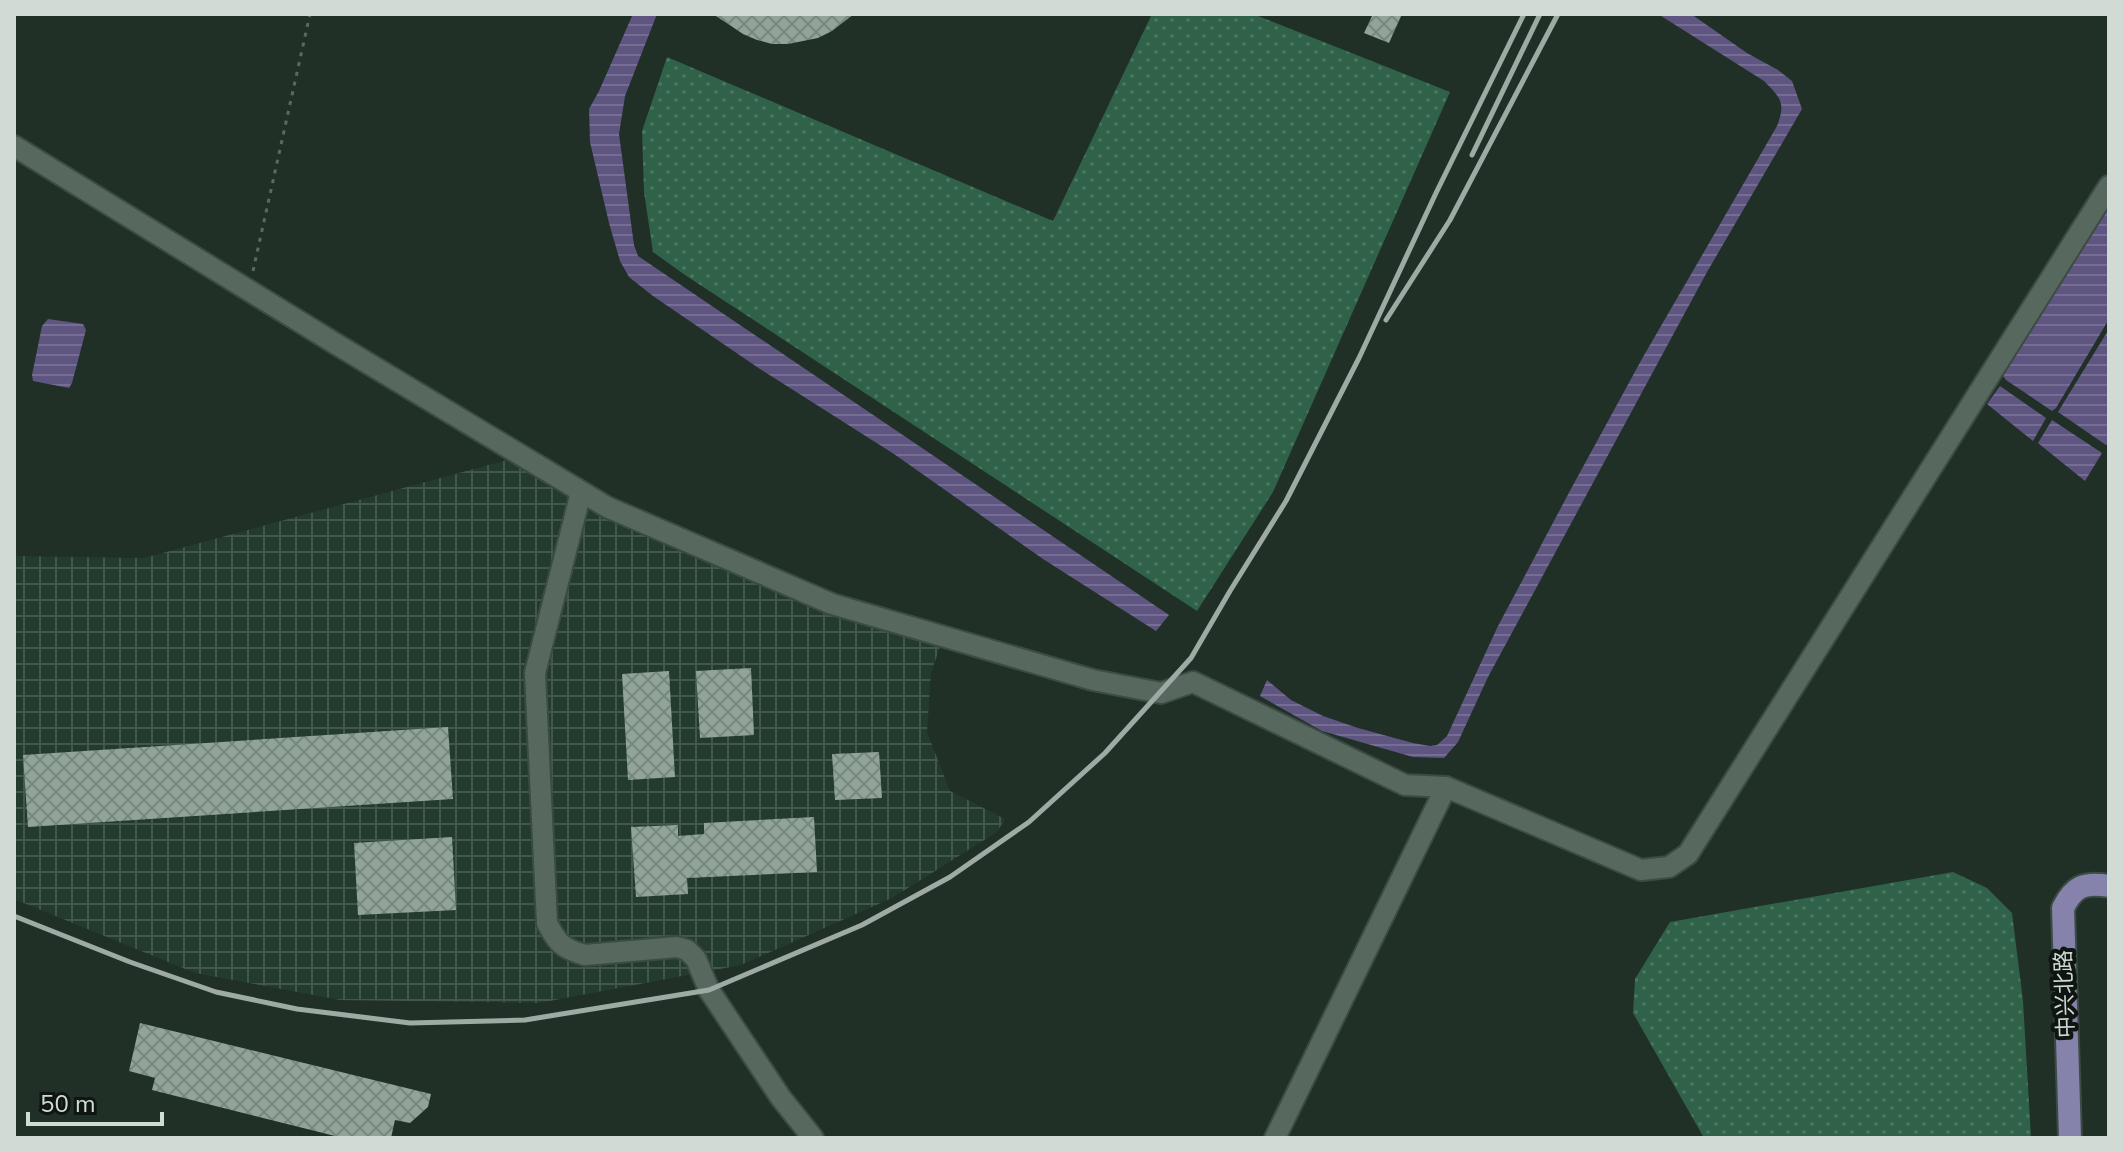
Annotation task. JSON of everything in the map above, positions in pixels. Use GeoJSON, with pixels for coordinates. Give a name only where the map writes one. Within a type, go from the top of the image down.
{"type":"FeatureCollection","features":[{"type":"Feature","properties":{"kind":"main road","name":"中兴北路"},"geometry":{"type":"LineString","coordinates":[[2070,1138],[2063,908],[2071,892],[2091,883],[2109,886]]}},
{"type":"Feature","properties":{"kind":"street"},"geometry":{"type":"LineString","coordinates":[[14,146],[607,507],[832,604],[1093,680],[1161,693],[1193,682],[1405,785],[1446,787],[1641,870],[1669,867],[1688,854],[2109,186]]}},
{"type":"Feature","properties":{"kind":"street"},"geometry":{"type":"LineString","coordinates":[[581,492],[535,673],[547,923],[555,939],[570,951],[585,955],[677,947],[687,950],[696,959],[709,990],[781,1098],[813,1138]]}},
{"type":"Feature","properties":{"kind":"street"},"geometry":{"type":"LineString","coordinates":[[1275,1138],[1446,787]]}},
{"type":"Feature","properties":{"kind":"path"},"geometry":{"type":"LineString","coordinates":[[249,291],[310,14]]}},
{"type":"Feature","properties":{"kind":"shaded area"},"geometry":{"type":"Polygon","coordinates":[[[633,14],[657,14],[625,96],[619,134],[638,256],[1169,615],[1156,631],[1043,559],[894,454],[760,369],[629,277],[620,261],[609,223],[590,142],[589,109],[633,14]]]}},
{"type":"Feature","properties":{"kind":"shaded area"},"geometry":{"type":"Polygon","coordinates":[[[1658,14],[1691,14],[1747,53],[1778,70],[1792,81],[1802,109],[1707,272],[1488,677],[1458,742],[1444,758],[1413,757],[1322,731],[1260,696],[1267,680],[1291,700],[1323,716],[1358,728],[1430,746],[1437,745],[1447,736],[1498,626],[1572,487],[1643,357],[1777,126],[1780,101],[1764,81],[1658,14]]]}},
{"type":"Feature","properties":{"kind":"shaded area"},"geometry":{"type":"Polygon","coordinates":[[[2109,206],[2109,319],[2052,411],[2003,376],[2109,206]]]}},
{"type":"Feature","properties":{"kind":"shaded area"},"geometry":{"type":"Polygon","coordinates":[[[48,319],[83,324],[86,330],[69,388],[33,381],[42,326],[48,319]]]}},
{"type":"Feature","properties":{"kind":"shaded area"},"geometry":{"type":"Polygon","coordinates":[[[2109,329],[2109,441],[2106,445],[2058,412],[2109,329]]]}},
{"type":"Feature","properties":{"kind":"shaded area"},"geometry":{"type":"Polygon","coordinates":[[[2000,386],[2046,418],[2033,441],[1987,404],[2000,386]]]}},
{"type":"Feature","properties":{"kind":"shaded area"},"geometry":{"type":"Polygon","coordinates":[[[2052,420],[2102,453],[2085,481],[2038,443],[2052,420]]]}},
{"type":"Feature","properties":{"kind":"shaded area"},"geometry":{"type":"Polygon","coordinates":[[[507,460],[594,508],[941,644],[931,673],[927,732],[950,791],[1005,819],[997,832],[892,898],[741,965],[539,1003],[340,1000],[195,973],[14,899],[14,556],[144,558],[507,460]]]}},
{"type":"Feature","properties":{"kind":"green space"},"geometry":{"type":"Polygon","coordinates":[[[1152,14],[1253,14],[1450,92],[1273,492],[1197,611],[653,252],[644,192],[642,131],[667,57],[1053,221],[1152,14]]]}},
{"type":"Feature","properties":{"kind":"green space"},"geometry":{"type":"Polygon","coordinates":[[[1953,872],[1987,888],[2012,913],[2023,1001],[2031,1138],[1704,1138],[1633,1013],[1635,979],[1670,922],[1953,872]]]}},
{"type":"Feature","properties":{"kind":"building"},"geometry":{"type":"Polygon","coordinates":[[[713,14],[854,14],[818,38],[772,44],[743,34],[713,14]]]}},
{"type":"Feature","properties":{"kind":"building"},"geometry":{"type":"Polygon","coordinates":[[[1373,14],[1402,14],[1389,43],[1364,33],[1373,14]]]}},
{"type":"Feature","properties":{"kind":"building"},"geometry":{"type":"Polygon","coordinates":[[[751,668],[754,735],[700,738],[696,671],[751,668]]]}},
{"type":"Feature","properties":{"kind":"building"},"geometry":{"type":"Polygon","coordinates":[[[669,671],[675,777],[628,780],[622,674],[669,671]]]}},
{"type":"Feature","properties":{"kind":"building"},"geometry":{"type":"Polygon","coordinates":[[[448,727],[453,799],[28,827],[23,755],[448,727]]]}},
{"type":"Feature","properties":{"kind":"building"},"geometry":{"type":"Polygon","coordinates":[[[879,752],[882,798],[835,800],[832,754],[879,752]]]}},
{"type":"Feature","properties":{"kind":"building"},"geometry":{"type":"Polygon","coordinates":[[[814,817],[817,872],[687,878],[688,894],[636,897],[631,827],[678,825],[678,836],[704,834],[704,823],[814,817]]]}},
{"type":"Feature","properties":{"kind":"building"},"geometry":{"type":"Polygon","coordinates":[[[452,837],[456,910],[358,915],[354,843],[452,837]]]}},
{"type":"Feature","properties":{"kind":"building"},"geometry":{"type":"Polygon","coordinates":[[[140,1023],[431,1094],[428,1107],[410,1123],[395,1120],[391,1138],[343,1138],[152,1090],[155,1078],[129,1071],[140,1023]]]}},
{"type":"Feature","properties":{"kind":"railway"},"geometry":{"type":"LineString","coordinates":[[14,916],[216,992],[297,1009],[410,1023],[525,1020],[709,990],[862,925],[950,877],[1029,822],[1105,753],[1191,658],[1286,501],[1359,358],[1524,14]]}},
{"type":"Feature","properties":{"kind":"railway"},"geometry":{"type":"LineString","coordinates":[[1472,155],[1540,14]]}},
{"type":"Feature","properties":{"kind":"railway"},"geometry":{"type":"LineString","coordinates":[[1386,320],[1450,220],[1558,14]]}}]}
